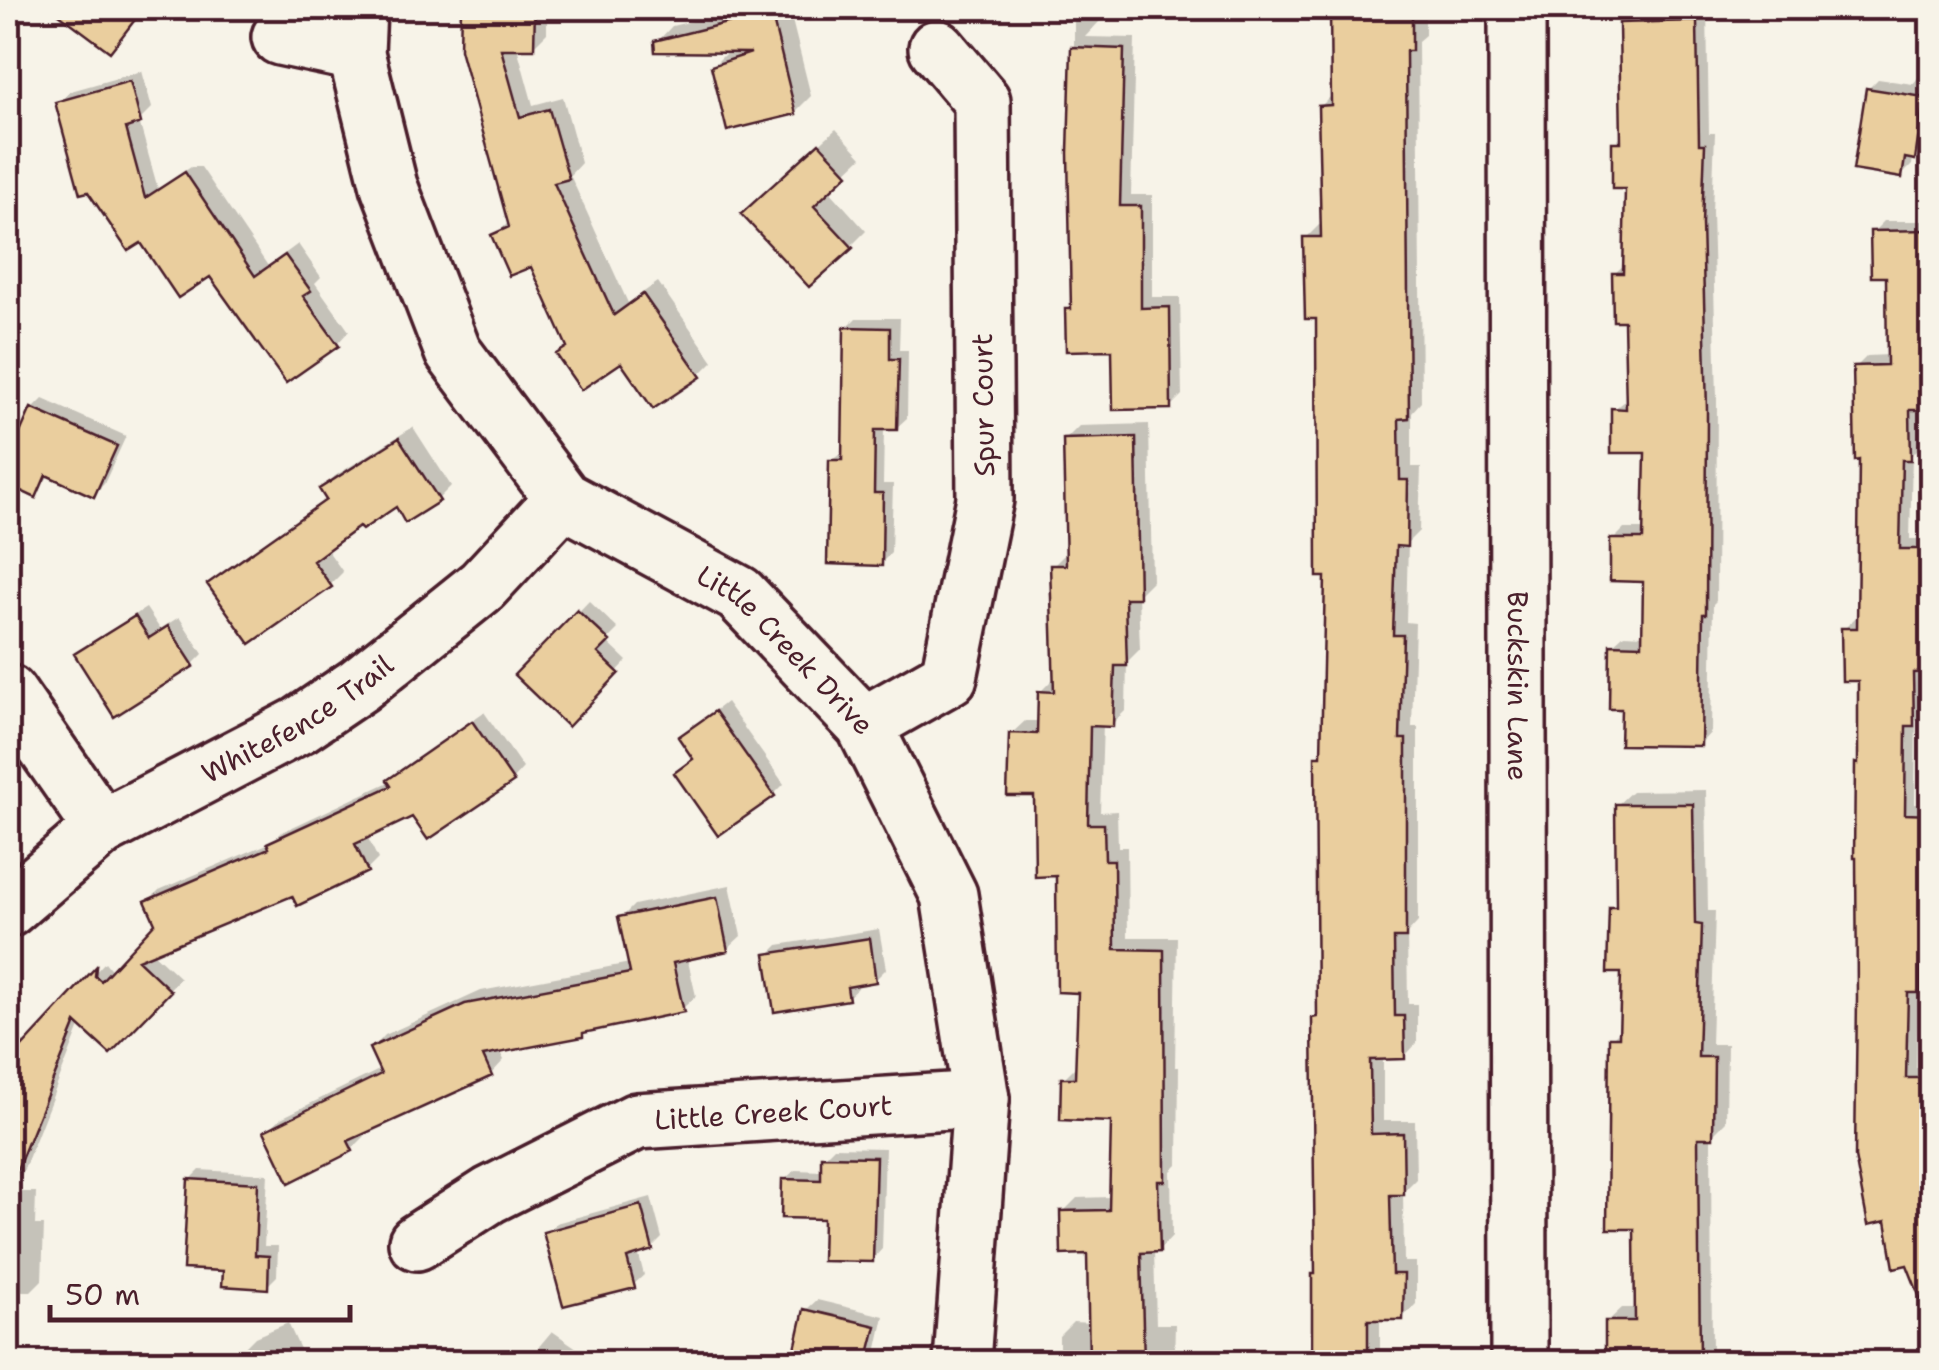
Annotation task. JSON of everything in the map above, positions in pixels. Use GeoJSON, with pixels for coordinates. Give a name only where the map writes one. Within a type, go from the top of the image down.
{"type":"FeatureCollection","features":[{"type":"Feature","properties":{"kind":"street","name":"Buckskin Lane"},"geometry":{"type":"LineString","coordinates":[[1517,8],[1519,1362]]}},
{"type":"Feature","properties":{"kind":"street","name":"Little Creek Drive"},"geometry":{"type":"LineString","coordinates":[[280,37],[357,30],[389,186],[453,352],[563,499],[739,594],[864,725],[949,894],[981,1099],[962,1362]]}},
{"type":"Feature","properties":{"kind":"street","name":"Spur Court"},"geometry":{"type":"LineString","coordinates":[[864,725],[949,676],[985,499],[982,101],[937,48]]}},
{"type":"Feature","properties":{"kind":"street","name":"Whitefence Trail"},"geometry":{"type":"LineString","coordinates":[[8,909],[102,828],[300,725],[359,685],[482,586],[563,499]]}},
{"type":"Feature","properties":{"kind":"street"},"geometry":{"type":"LineString","coordinates":[[8,694],[102,828]]}},
{"type":"Feature","properties":{"kind":"street","name":"Little Creek Court"},"geometry":{"type":"LineString","coordinates":[[417,1242],[490,1196],[637,1120],[981,1099]]}},
{"type":"Feature","properties":{"kind":"building"},"geometry":{"type":"Polygon","coordinates":[[[51,8],[144,8],[110,52],[51,8]]]}},
{"type":"Feature","properties":{"kind":"building"},"geometry":{"type":"Polygon","coordinates":[[[461,8],[535,8],[534,49],[501,49],[520,117],[549,109],[569,179],[554,183],[614,315],[643,294],[701,377],[653,409],[621,363],[581,390],[556,354],[567,347],[531,267],[509,276],[491,235],[509,227],[460,49],[461,8]]]}},
{"type":"Feature","properties":{"kind":"building"},"geometry":{"type":"Polygon","coordinates":[[[746,8],[770,8],[796,114],[727,131],[711,66],[751,53],[655,52],[654,41],[747,18],[746,8]]]}},
{"type":"Feature","properties":{"kind":"building"},"geometry":{"type":"Polygon","coordinates":[[[1330,8],[1412,8],[1412,51],[1406,51],[1409,418],[1399,419],[1400,480],[1408,480],[1407,547],[1396,546],[1393,635],[1403,635],[1400,739],[1406,739],[1406,938],[1394,938],[1395,1016],[1404,1016],[1405,1059],[1370,1060],[1371,1134],[1403,1133],[1404,1195],[1390,1195],[1392,1274],[1404,1274],[1403,1320],[1368,1320],[1368,1359],[1312,1359],[1315,1274],[1312,1018],[1317,1017],[1315,756],[1321,756],[1325,577],[1317,577],[1316,319],[1305,319],[1303,237],[1321,237],[1318,106],[1331,105],[1330,8]]]}},
{"type":"Feature","properties":{"kind":"building"},"geometry":{"type":"Polygon","coordinates":[[[1697,21],[1699,144],[1705,144],[1702,224],[1707,410],[1701,746],[1620,745],[1621,709],[1609,709],[1610,644],[1642,645],[1643,582],[1610,581],[1610,539],[1643,539],[1645,453],[1611,453],[1611,408],[1626,409],[1624,321],[1613,321],[1612,273],[1623,273],[1625,189],[1612,189],[1612,142],[1621,142],[1619,23],[1697,21]]]}},
{"type":"Feature","properties":{"kind":"building"},"geometry":{"type":"Polygon","coordinates":[[[1071,47],[1124,49],[1120,206],[1141,206],[1141,308],[1170,307],[1171,409],[1113,410],[1112,350],[1066,351],[1065,309],[1071,309],[1071,47]]]}},
{"type":"Feature","properties":{"kind":"building"},"geometry":{"type":"Polygon","coordinates":[[[130,81],[141,123],[126,128],[145,198],[185,172],[255,276],[285,255],[311,291],[303,296],[339,346],[286,383],[210,277],[178,298],[141,243],[128,251],[88,192],[80,194],[55,102],[130,81]]]}},
{"type":"Feature","properties":{"kind":"building"},"geometry":{"type":"Polygon","coordinates":[[[1866,88],[1924,97],[1915,160],[1905,158],[1902,178],[1853,170],[1866,88]]]}},
{"type":"Feature","properties":{"kind":"building"},"geometry":{"type":"Polygon","coordinates":[[[819,143],[848,174],[814,206],[853,248],[809,287],[741,214],[819,143]]]}},
{"type":"Feature","properties":{"kind":"building"},"geometry":{"type":"Polygon","coordinates":[[[1932,230],[1932,410],[1910,410],[1911,460],[1902,460],[1900,549],[1926,549],[1924,627],[1932,627],[1932,672],[1913,673],[1914,726],[1906,726],[1905,814],[1932,815],[1932,933],[1920,933],[1921,993],[1908,993],[1906,1078],[1932,1078],[1930,1323],[1907,1265],[1894,1268],[1886,1221],[1868,1225],[1855,1157],[1858,681],[1842,681],[1841,628],[1857,628],[1859,460],[1855,461],[1853,366],[1887,365],[1886,277],[1871,277],[1870,231],[1932,230]]]}},
{"type":"Feature","properties":{"kind":"building"},"geometry":{"type":"Polygon","coordinates":[[[844,327],[890,328],[890,359],[899,359],[897,430],[875,430],[874,493],[883,493],[882,566],[827,564],[829,460],[842,460],[844,327]]]}},
{"type":"Feature","properties":{"kind":"building"},"geometry":{"type":"Polygon","coordinates":[[[31,408],[117,446],[94,497],[46,475],[36,498],[8,485],[8,460],[31,408]]]}},
{"type":"Feature","properties":{"kind":"building"},"geometry":{"type":"Polygon","coordinates":[[[1136,437],[1139,598],[1125,598],[1127,666],[1115,666],[1113,727],[1090,726],[1088,824],[1104,824],[1105,860],[1114,860],[1115,949],[1164,950],[1165,1181],[1158,1181],[1160,1252],[1141,1253],[1144,1362],[1089,1362],[1087,1254],[1061,1255],[1060,1211],[1109,1210],[1111,1122],[1060,1120],[1061,1078],[1075,1078],[1078,993],[1057,992],[1056,876],[1035,877],[1034,796],[1007,796],[1009,733],[1037,734],[1038,691],[1054,692],[1050,565],[1066,565],[1063,439],[1136,437]]]}},
{"type":"Feature","properties":{"kind":"building"},"geometry":{"type":"Polygon","coordinates":[[[399,438],[440,501],[405,523],[396,507],[362,530],[359,527],[313,561],[332,587],[250,644],[207,584],[326,500],[319,489],[399,438]]]}},
{"type":"Feature","properties":{"kind":"building"},"geometry":{"type":"Polygon","coordinates":[[[577,610],[610,641],[598,653],[619,673],[568,727],[514,675],[577,610]]]}},
{"type":"Feature","properties":{"kind":"building"},"geometry":{"type":"Polygon","coordinates":[[[135,616],[149,638],[168,626],[194,666],[114,717],[74,654],[135,616]]]}},
{"type":"Feature","properties":{"kind":"building"},"geometry":{"type":"Polygon","coordinates":[[[715,711],[775,796],[718,836],[674,773],[693,759],[678,737],[715,711]]]}},
{"type":"Feature","properties":{"kind":"building"},"geometry":{"type":"Polygon","coordinates":[[[472,721],[514,782],[428,840],[412,817],[355,844],[368,872],[297,906],[292,896],[138,960],[171,991],[110,1054],[76,1023],[8,1192],[8,1062],[96,967],[95,976],[101,981],[155,923],[145,901],[269,848],[267,843],[391,786],[387,780],[472,721]]]}},
{"type":"Feature","properties":{"kind":"building"},"geometry":{"type":"Polygon","coordinates":[[[1615,804],[1693,804],[1695,924],[1702,925],[1698,1057],[1714,1057],[1713,1138],[1698,1138],[1700,1362],[1605,1362],[1605,1321],[1635,1321],[1634,1229],[1607,1229],[1609,1037],[1619,1037],[1621,973],[1607,973],[1609,907],[1616,907],[1615,804]]]}},
{"type":"Feature","properties":{"kind":"building"},"geometry":{"type":"Polygon","coordinates":[[[717,897],[728,951],[673,963],[684,1012],[483,1056],[492,1076],[348,1141],[353,1151],[289,1183],[264,1131],[381,1074],[369,1048],[465,1004],[630,973],[618,917],[717,897]]]}},
{"type":"Feature","properties":{"kind":"building"},"geometry":{"type":"Polygon","coordinates":[[[870,938],[876,982],[847,987],[849,1000],[774,1012],[765,954],[870,938]]]}},
{"type":"Feature","properties":{"kind":"building"},"geometry":{"type":"Polygon","coordinates":[[[821,1156],[876,1157],[873,1262],[822,1261],[823,1219],[781,1218],[782,1179],[821,1180],[821,1156]]]}},
{"type":"Feature","properties":{"kind":"building"},"geometry":{"type":"Polygon","coordinates":[[[188,1179],[258,1183],[255,1255],[269,1256],[268,1289],[222,1286],[223,1271],[183,1269],[188,1179]]]}},
{"type":"Feature","properties":{"kind":"building"},"geometry":{"type":"Polygon","coordinates":[[[641,1205],[653,1250],[627,1258],[635,1288],[563,1306],[543,1232],[641,1205]]]}},
{"type":"Feature","properties":{"kind":"building"},"geometry":{"type":"Polygon","coordinates":[[[804,1309],[876,1326],[867,1362],[792,1362],[804,1309]]]}}]}
